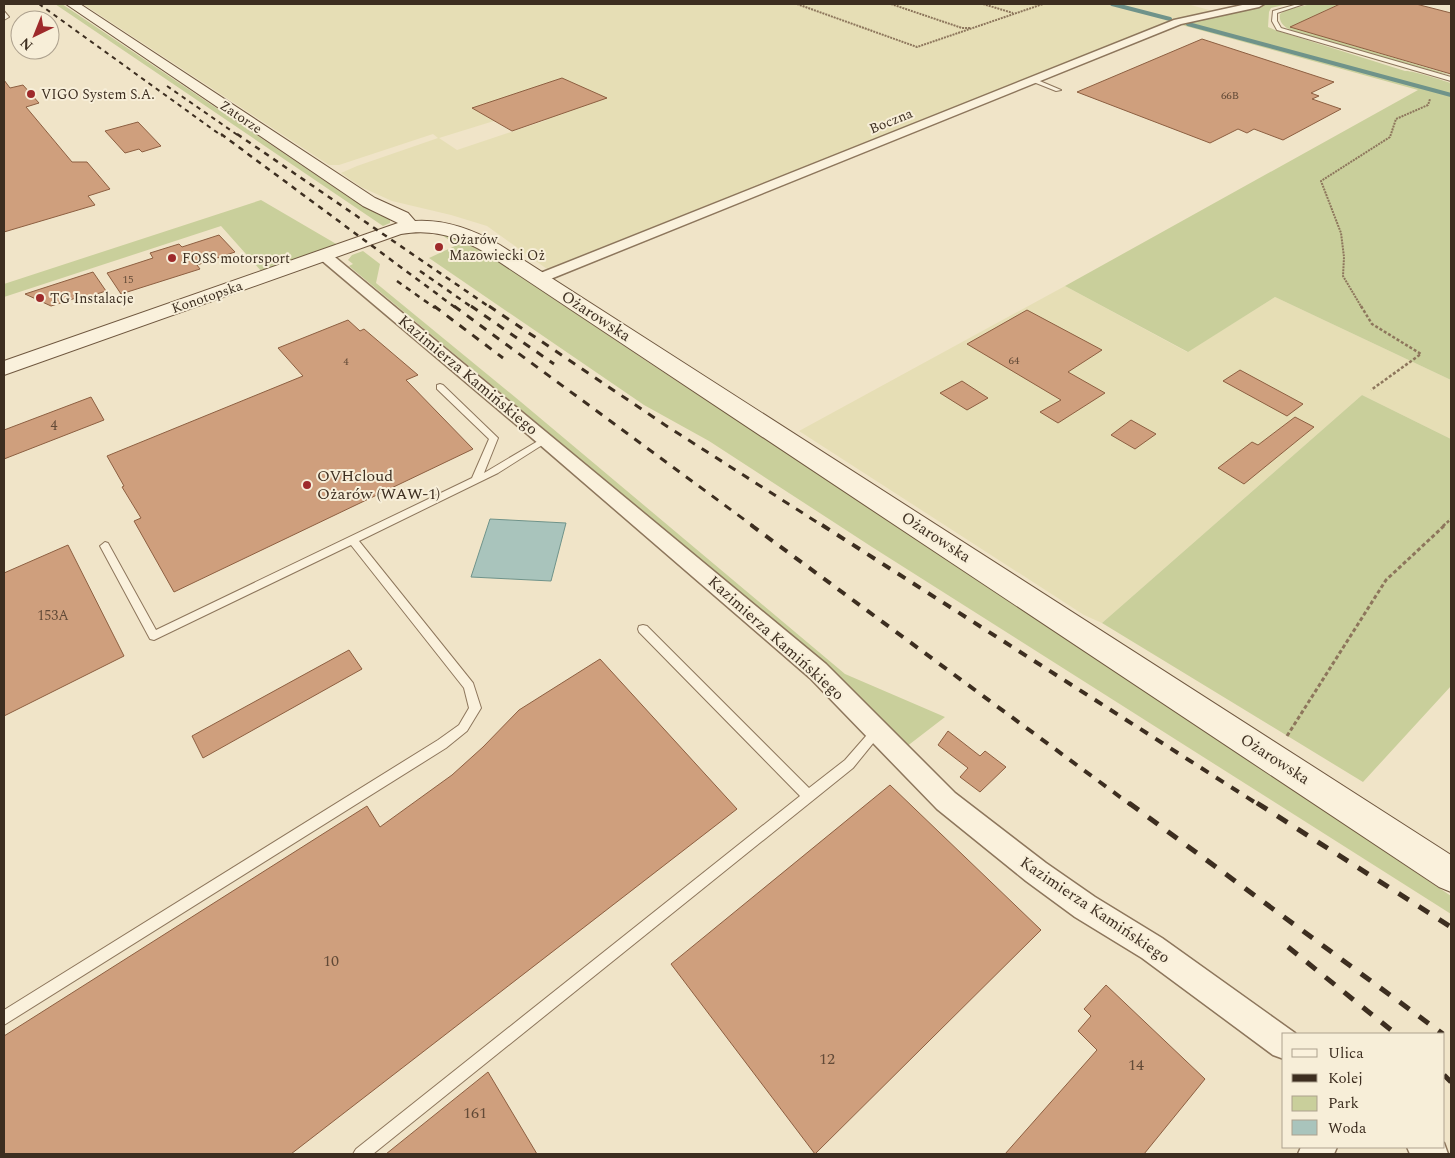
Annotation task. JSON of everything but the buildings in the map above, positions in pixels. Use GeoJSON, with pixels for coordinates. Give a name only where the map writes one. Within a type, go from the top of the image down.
{"type":"FeatureCollection","features":[{"type":"Feature","properties":{"kind":"main road","name":"Zatorze"},"geometry":{"type":"LineString","coordinates":[[72,4],[369,202],[406,220],[410,226]]}},
{"type":"Feature","properties":{"kind":"main road","name":"Konotopska"},"geometry":{"type":"LineString","coordinates":[[4,368],[410,226]]}},
{"type":"Feature","properties":{"kind":"main road","name":"Ożarowska"},"geometry":{"type":"LineString","coordinates":[[410,226],[439,226],[467,235],[538,279],[1451,875]]}},
{"type":"Feature","properties":{"kind":"street","name":"Boczna"},"geometry":{"type":"LineString","coordinates":[[538,279],[1178,22],[1259,4]]}},
{"type":"Feature","properties":{"kind":"street","name":"Kazimierza Kamińskiego"},"geometry":{"type":"LineString","coordinates":[[325,256],[546,440],[818,671],[946,801],[1036,872],[1085,907],[1152,948],[1282,1043]]}},
{"type":"Feature","properties":{"kind":"lane"},"geometry":{"type":"LineString","coordinates":[[1302,4],[1275,12],[1275,23],[1279,29],[1451,79]]}},
{"type":"Feature","properties":{"kind":"lane"},"geometry":{"type":"LineString","coordinates":[[4,12],[6,17],[4,19]]}},
{"type":"Feature","properties":{"kind":"lane"},"geometry":{"type":"LineString","coordinates":[[1033,80],[1058,90]]}},
{"type":"Feature","properties":{"kind":"lane"},"geometry":{"type":"LineString","coordinates":[[440,387],[494,438],[476,480]]}},
{"type":"Feature","properties":{"kind":"lane"},"geometry":{"type":"LineString","coordinates":[[105,546],[154,636],[476,480],[546,440]]}},
{"type":"Feature","properties":{"kind":"lane"},"geometry":{"type":"LineString","coordinates":[[4,1018],[442,744],[463,728],[475,708],[469,686],[353,540]]}},
{"type":"Feature","properties":{"kind":"lane"},"geometry":{"type":"LineString","coordinates":[[643,629],[809,796]]}},
{"type":"Feature","properties":{"kind":"lane"},"geometry":{"type":"LineString","coordinates":[[361,1154],[849,764],[877,732]]}},
{"type":"Feature","properties":{"kind":"path"},"geometry":{"type":"LineString","coordinates":[[797,4],[917,47],[1043,4]]}},
{"type":"Feature","properties":{"kind":"path"},"geometry":{"type":"LineString","coordinates":[[890,4],[962,28],[974,28]]}},
{"type":"Feature","properties":{"kind":"path"},"geometry":{"type":"LineString","coordinates":[[983,4],[1015,14]]}},
{"type":"Feature","properties":{"kind":"path"},"geometry":{"type":"LineString","coordinates":[[1371,390],[1421,354],[1372,324],[1344,276],[1341,233],[1321,181],[1390,137],[1396,120],[1428,105],[1430,99]]}},
{"type":"Feature","properties":{"kind":"path"},"geometry":{"type":"LineString","coordinates":[[1273,758],[1386,580],[1451,519]]}},
{"type":"Feature","properties":{"kind":"shaded area"},"geometry":{"type":"Polygon","coordinates":[[[83,4],[1187,4],[1213,11],[1174,20],[547,269],[487,226],[392,201],[361,187],[341,173],[438,138],[433,134],[339,165],[329,165],[83,4]],[[529,110],[439,138],[457,150],[547,120],[529,110]]]}},
{"type":"Feature","properties":{"kind":"shaded area"},"geometry":{"type":"Polygon","coordinates":[[[1065,286],[1187,352],[1275,297],[1451,380],[1451,439],[1362,395],[1102,623],[1084,615],[799,431],[1065,286]]]}},
{"type":"Feature","properties":{"kind":"green space"},"geometry":{"type":"Polygon","coordinates":[[[55,4],[62,4],[350,198],[377,214],[390,219],[390,223],[383,226],[55,4]]]}},
{"type":"Feature","properties":{"kind":"green space"},"geometry":{"type":"Polygon","coordinates":[[[1269,4],[1287,4],[1271,8],[1268,27],[1405,71],[1451,83],[1451,380],[1275,297],[1188,352],[1065,286],[1418,90],[1178,24],[1198,18],[1269,4]]]}},
{"type":"Feature","properties":{"kind":"green space"},"geometry":{"type":"Polygon","coordinates":[[[1311,4],[1339,4],[1291,27],[1451,75],[1425,70],[1301,34],[1283,25],[1280,14],[1286,10],[1311,4]]]}},
{"type":"Feature","properties":{"kind":"green space"},"geometry":{"type":"Polygon","coordinates":[[[261,200],[338,245],[262,272],[221,226],[4,297],[4,284],[261,200]]]}},
{"type":"Feature","properties":{"kind":"green space"},"geometry":{"type":"Polygon","coordinates":[[[437,232],[450,235],[487,254],[996,590],[1451,896],[1451,914],[872,547],[709,441],[644,405],[429,258],[457,245],[437,232]]]}},
{"type":"Feature","properties":{"kind":"green space"},"geometry":{"type":"Polygon","coordinates":[[[363,251],[380,264],[376,283],[845,674],[945,717],[906,747],[837,676],[797,640],[349,266],[353,264],[348,260],[352,255],[363,251]]]}},
{"type":"Feature","properties":{"kind":"green space"},"geometry":{"type":"Polygon","coordinates":[[[1362,395],[1451,439],[1451,686],[1363,782],[1102,623],[1362,395]]]}},
{"type":"Feature","properties":{"kind":"water"},"geometry":{"type":"Polygon","coordinates":[[[490,519],[566,523],[551,581],[471,577],[490,519]]]}},
{"type":"Feature","properties":{"kind":"waterway"},"geometry":{"type":"LineString","coordinates":[[1112,4],[1170,19]]}},
{"type":"Feature","properties":{"kind":"waterway"},"geometry":{"type":"LineString","coordinates":[[1188,24],[1451,95]]}},
{"type":"Feature","properties":{"kind":"railway"},"geometry":{"type":"LineString","coordinates":[[39,4],[222,136]]}},
{"type":"Feature","properties":{"kind":"railway"},"geometry":{"type":"LineString","coordinates":[[167,86],[239,136]]}},
{"type":"Feature","properties":{"kind":"railway"},"geometry":{"type":"LineString","coordinates":[[221,134],[456,308]]}},
{"type":"Feature","properties":{"kind":"railway"},"geometry":{"type":"LineString","coordinates":[[237,134],[491,308]]}},
{"type":"Feature","properties":{"kind":"railway"},"geometry":{"type":"LineString","coordinates":[[420,271],[473,308]]}},
{"type":"Feature","properties":{"kind":"railway"},"geometry":{"type":"LineString","coordinates":[[397,281],[435,308]]}},
{"type":"Feature","properties":{"kind":"railway"},"geometry":{"type":"LineString","coordinates":[[434,306],[503,358]]}},
{"type":"Feature","properties":{"kind":"railway"},"geometry":{"type":"LineString","coordinates":[[454,306],[753,526]]}},
{"type":"Feature","properties":{"kind":"railway"},"geometry":{"type":"LineString","coordinates":[[471,306],[554,364]]}},
{"type":"Feature","properties":{"kind":"railway"},"geometry":{"type":"LineString","coordinates":[[489,306],[665,425],[823,526]]}},
{"type":"Feature","properties":{"kind":"railway"},"geometry":{"type":"LineString","coordinates":[[751,525],[1131,805]]}},
{"type":"Feature","properties":{"kind":"railway"},"geometry":{"type":"LineString","coordinates":[[822,525],[1259,805]]}},
{"type":"Feature","properties":{"kind":"railway"},"geometry":{"type":"LineString","coordinates":[[1129,803],[1442,1033]]}},
{"type":"Feature","properties":{"kind":"railway"},"geometry":{"type":"LineString","coordinates":[[1257,803],[1451,927]]}},
{"type":"Feature","properties":{"kind":"railway"},"geometry":{"type":"LineString","coordinates":[[1288,947],[1395,1033]]}},
{"type":"Feature","properties":{"kind":"railway"},"geometry":{"type":"LineString","coordinates":[[1445,1076],[1451,1082]]}},
{"type":"Feature","properties":{"kind":"place","name":"VIGO System S.A."},"geometry":{"type":"Point","coordinates":[31,94]}},
{"type":"Feature","properties":{"kind":"place","name":"Ożarów Mazowiecki Oż"},"geometry":{"type":"Point","coordinates":[439,247]}},
{"type":"Feature","properties":{"kind":"place","name":"FOSS motorsport"},"geometry":{"type":"Point","coordinates":[172,258]}},
{"type":"Feature","properties":{"kind":"place","name":"TG Instalacje"},"geometry":{"type":"Point","coordinates":[40,298]}},
{"type":"Feature","properties":{"kind":"place","name":"OVHcloud Ożarów (WAW-1)"},"geometry":{"type":"Point","coordinates":[307,485]}}]}
